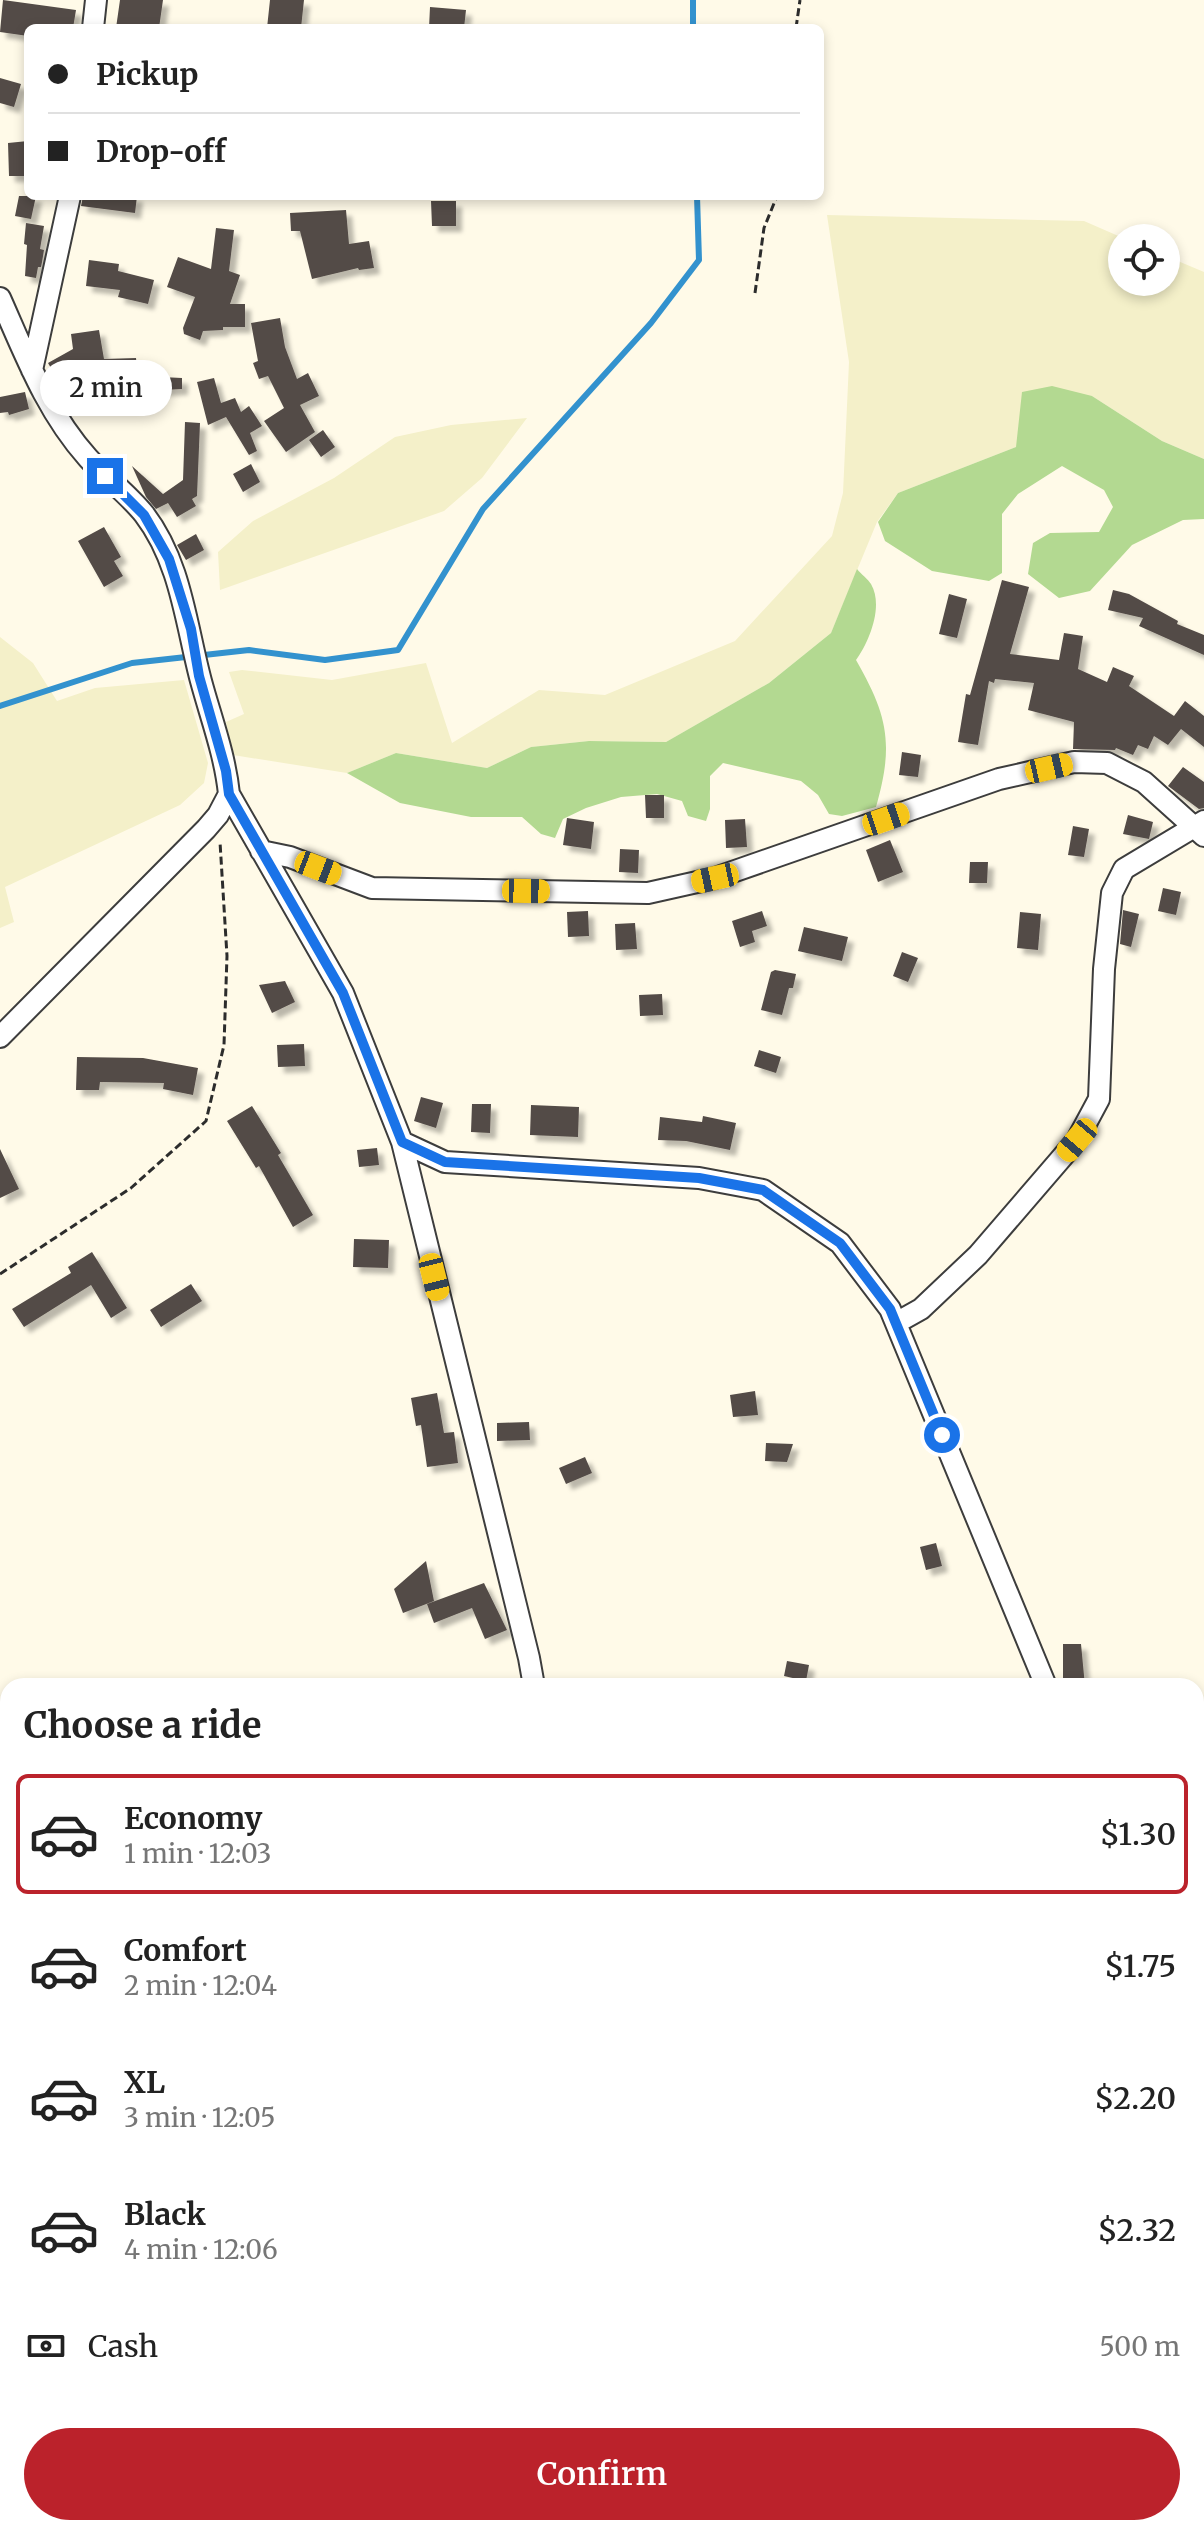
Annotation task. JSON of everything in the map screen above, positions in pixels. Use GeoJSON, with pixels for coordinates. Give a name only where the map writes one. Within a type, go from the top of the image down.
{"type":"FeatureCollection","features":[{"type":"Feature","properties":{"kind":"street"},"geometry":{"type":"LineString","coordinates":[[93,24],[96,0]]}},
{"type":"Feature","properties":{"kind":"street"},"geometry":{"type":"LineString","coordinates":[[32,370],[69,200]]}},
{"type":"Feature","properties":{"kind":"street"},"geometry":{"type":"LineString","coordinates":[[0,298],[44,397],[86,456],[144,515],[169,559],[191,629],[199,676],[226,771],[229,794],[343,993],[402,1142],[532,1678]]}},
{"type":"Feature","properties":{"kind":"street"},"geometry":{"type":"LineString","coordinates":[[261,851],[290,857],[372,888],[648,893],[715,878],[999,779],[1074,762],[1107,763],[1144,782],[1201,828],[1124,869],[1112,893],[1104,969],[1099,1099],[1077,1140],[978,1255],[921,1309],[896,1323]]}},
{"type":"Feature","properties":{"kind":"street"},"geometry":{"type":"LineString","coordinates":[[0,1037],[218,815],[229,794]]}},
{"type":"Feature","properties":{"kind":"street"},"geometry":{"type":"LineString","coordinates":[[402,1142],[445,1162],[699,1178],[763,1190],[840,1243],[890,1309],[1043,1678]]}},
{"type":"Feature","properties":{"kind":"path"},"geometry":{"type":"LineString","coordinates":[[797,24],[800,0]]}},
{"type":"Feature","properties":{"kind":"path"},"geometry":{"type":"LineString","coordinates":[[755,293],[764,228],[775,200]]}},
{"type":"Feature","properties":{"kind":"path"},"geometry":{"type":"LineString","coordinates":[[0,1274],[131,1188],[206,1121],[224,1045],[227,956],[218,815]]}},
{"type":"Feature","properties":{"kind":"shaded area"},"geometry":{"type":"Polygon","coordinates":[[[827,215],[1084,221],[1108,231],[1108,296],[1180,296],[1180,262],[1204,272],[1204,459],[1162,441],[1092,396],[1016,447],[898,493],[877,522],[831,633],[769,683],[666,742],[589,741],[531,747],[487,768],[396,753],[347,773],[233,755],[226,722],[244,714],[229,672],[242,670],[332,680],[426,663],[452,743],[539,690],[605,695],[735,641],[832,536],[843,493],[849,362],[827,215]]]}},
{"type":"Feature","properties":{"kind":"shaded area"},"geometry":{"type":"Polygon","coordinates":[[[527,418],[482,478],[444,511],[220,590],[218,552],[253,521],[334,478],[395,437],[451,425],[527,418]]]}},
{"type":"Feature","properties":{"kind":"shaded area"},"geometry":{"type":"Polygon","coordinates":[[[0,637],[33,663],[57,701],[95,688],[184,680],[208,763],[204,783],[180,805],[5,887],[14,922],[0,928],[0,637]]]}},
{"type":"Feature","properties":{"kind":"green space"},"geometry":{"type":"Polygon","coordinates":[[[1052,386],[1092,396],[1162,441],[1204,459],[1204,519],[1183,520],[1132,545],[1090,591],[1059,598],[1028,574],[1033,543],[1050,533],[1099,532],[1113,507],[1104,490],[1062,466],[1018,494],[1002,514],[1002,573],[989,581],[932,571],[885,541],[878,522],[898,493],[1016,447],[1022,392],[1052,386]]]}},
{"type":"Feature","properties":{"kind":"green space"},"geometry":{"type":"Polygon","coordinates":[[[857,569],[871,584],[876,603],[870,634],[856,660],[875,698],[885,731],[885,765],[876,807],[842,816],[829,814],[818,795],[801,781],[723,763],[710,776],[710,809],[706,821],[688,816],[682,801],[657,794],[621,797],[563,819],[555,838],[541,834],[522,817],[471,817],[400,803],[347,773],[396,753],[487,768],[531,747],[589,741],[666,742],[769,683],[831,633],[857,569]]]}},
{"type":"Feature","properties":{"kind":"building"},"geometry":{"type":"Polygon","coordinates":[[[3,0],[76,10],[74,24],[24,24],[24,35],[0,32],[3,0]]]}},
{"type":"Feature","properties":{"kind":"building"},"geometry":{"type":"Polygon","coordinates":[[[120,0],[163,0],[160,24],[117,24],[120,0]]]}},
{"type":"Feature","properties":{"kind":"building"},"geometry":{"type":"Polygon","coordinates":[[[270,0],[304,0],[301,24],[267,24],[270,0]]]}},
{"type":"Feature","properties":{"kind":"building"},"geometry":{"type":"Polygon","coordinates":[[[430,7],[466,10],[464,24],[429,24],[430,7]]]}},
{"type":"Feature","properties":{"kind":"building"},"geometry":{"type":"Polygon","coordinates":[[[0,78],[21,84],[14,107],[0,103],[0,78]]]}},
{"type":"Feature","properties":{"kind":"building"},"geometry":{"type":"Polygon","coordinates":[[[24,141],[24,176],[9,176],[8,143],[24,141]]]}},
{"type":"Feature","properties":{"kind":"building"},"geometry":{"type":"Polygon","coordinates":[[[19,196],[24,196],[24,200],[35,200],[31,219],[15,216],[19,196]]]}},
{"type":"Feature","properties":{"kind":"building"},"geometry":{"type":"Polygon","coordinates":[[[82,200],[137,200],[135,213],[81,206],[82,200]]]}},
{"type":"Feature","properties":{"kind":"building"},"geometry":{"type":"Polygon","coordinates":[[[431,201],[456,201],[456,226],[432,226],[431,201]]]}},
{"type":"Feature","properties":{"kind":"building"},"geometry":{"type":"Polygon","coordinates":[[[346,210],[349,244],[369,241],[374,268],[358,268],[312,279],[300,231],[291,231],[290,213],[346,210]]]}},
{"type":"Feature","properties":{"kind":"building"},"geometry":{"type":"Polygon","coordinates":[[[26,223],[44,226],[40,249],[44,250],[36,278],[25,276],[26,223]]]}},
{"type":"Feature","properties":{"kind":"building"},"geometry":{"type":"Polygon","coordinates":[[[216,228],[234,230],[229,271],[240,275],[230,304],[245,304],[245,327],[203,331],[200,340],[184,334],[183,328],[195,297],[167,287],[178,257],[211,269],[216,228]]]}},
{"type":"Feature","properties":{"kind":"building"},"geometry":{"type":"Polygon","coordinates":[[[89,260],[119,264],[118,271],[154,280],[148,304],[118,297],[120,290],[86,286],[89,260]]]}},
{"type":"Feature","properties":{"kind":"building"},"geometry":{"type":"Polygon","coordinates":[[[280,318],[285,347],[297,379],[308,373],[319,396],[300,405],[315,432],[286,452],[264,421],[284,408],[268,376],[259,379],[253,363],[258,361],[251,323],[280,318]]]}},
{"type":"Feature","properties":{"kind":"building"},"geometry":{"type":"Polygon","coordinates":[[[99,330],[104,359],[136,358],[137,368],[58,380],[48,363],[73,349],[71,334],[99,330]]]}},
{"type":"Feature","properties":{"kind":"building"},"geometry":{"type":"Polygon","coordinates":[[[120,375],[182,378],[182,389],[121,392],[120,375]]]}},
{"type":"Feature","properties":{"kind":"building"},"geometry":{"type":"Polygon","coordinates":[[[214,378],[221,403],[235,398],[241,412],[249,406],[262,426],[250,433],[257,451],[249,455],[226,417],[208,425],[197,382],[214,378]]]}},
{"type":"Feature","properties":{"kind":"building"},"geometry":{"type":"Polygon","coordinates":[[[25,392],[29,409],[9,415],[8,412],[0,413],[0,397],[25,392]]]}},
{"type":"Feature","properties":{"kind":"building"},"geometry":{"type":"Polygon","coordinates":[[[185,422],[200,423],[197,496],[192,499],[196,506],[177,517],[168,503],[156,509],[146,497],[132,466],[163,494],[183,480],[185,422]]]}},
{"type":"Feature","properties":{"kind":"building"},"geometry":{"type":"Polygon","coordinates":[[[323,430],[335,447],[321,457],[309,440],[323,430]]]}},
{"type":"Feature","properties":{"kind":"building"},"geometry":{"type":"Polygon","coordinates":[[[251,464],[260,482],[243,492],[233,474],[251,464]]]}},
{"type":"Feature","properties":{"kind":"building"},"geometry":{"type":"Polygon","coordinates":[[[104,527],[121,557],[114,561],[123,576],[104,587],[78,541],[104,527]]]}},
{"type":"Feature","properties":{"kind":"building"},"geometry":{"type":"Polygon","coordinates":[[[196,534],[204,550],[186,560],[177,545],[196,534]]]}},
{"type":"Feature","properties":{"kind":"building"},"geometry":{"type":"Polygon","coordinates":[[[1002,580],[1029,587],[1010,654],[1059,660],[1064,633],[1083,636],[1078,669],[1107,682],[1113,667],[1134,676],[1129,686],[1174,716],[1185,701],[1204,716],[1204,747],[1181,729],[1168,745],[1154,736],[1148,749],[1138,745],[1133,755],[1116,748],[1073,749],[1074,722],[1028,710],[1034,683],[995,679],[994,683],[989,681],[978,745],[958,742],[966,694],[970,695],[1002,580]]]}},
{"type":"Feature","properties":{"kind":"building"},"geometry":{"type":"Polygon","coordinates":[[[1113,590],[1129,594],[1178,621],[1177,624],[1204,635],[1204,655],[1139,626],[1143,618],[1108,610],[1113,590]]]}},
{"type":"Feature","properties":{"kind":"building"},"geometry":{"type":"Polygon","coordinates":[[[949,594],[967,599],[957,638],[939,634],[949,594]]]}},
{"type":"Feature","properties":{"kind":"building"},"geometry":{"type":"Polygon","coordinates":[[[902,752],[921,755],[918,777],[899,775],[902,752]]]}},
{"type":"Feature","properties":{"kind":"building"},"geometry":{"type":"Polygon","coordinates":[[[1183,767],[1204,782],[1204,808],[1199,809],[1168,786],[1183,767]]]}},
{"type":"Feature","properties":{"kind":"building"},"geometry":{"type":"Polygon","coordinates":[[[645,795],[664,795],[664,818],[646,818],[645,795]]]}},
{"type":"Feature","properties":{"kind":"building"},"geometry":{"type":"Polygon","coordinates":[[[1128,815],[1153,822],[1149,839],[1123,834],[1128,815]]]}},
{"type":"Feature","properties":{"kind":"building"},"geometry":{"type":"Polygon","coordinates":[[[567,818],[594,822],[591,849],[563,845],[567,818]]]}},
{"type":"Feature","properties":{"kind":"building"},"geometry":{"type":"Polygon","coordinates":[[[745,819],[747,847],[726,848],[725,820],[745,819]]]}},
{"type":"Feature","properties":{"kind":"building"},"geometry":{"type":"Polygon","coordinates":[[[1073,826],[1089,829],[1084,857],[1068,855],[1073,826]]]}},
{"type":"Feature","properties":{"kind":"building"},"geometry":{"type":"Polygon","coordinates":[[[890,840],[903,872],[878,882],[866,850],[890,840]]]}},
{"type":"Feature","properties":{"kind":"building"},"geometry":{"type":"Polygon","coordinates":[[[620,849],[639,850],[638,873],[619,872],[620,849]]]}},
{"type":"Feature","properties":{"kind":"building"},"geometry":{"type":"Polygon","coordinates":[[[970,862],[988,862],[987,883],[969,883],[970,862]]]}},
{"type":"Feature","properties":{"kind":"building"},"geometry":{"type":"Polygon","coordinates":[[[1163,888],[1181,892],[1176,915],[1158,911],[1163,888]]]}},
{"type":"Feature","properties":{"kind":"building"},"geometry":{"type":"Polygon","coordinates":[[[1123,910],[1139,914],[1131,947],[1120,944],[1123,910]]]}},
{"type":"Feature","properties":{"kind":"building"},"geometry":{"type":"Polygon","coordinates":[[[588,911],[589,936],[568,937],[567,912],[588,911]]]}},
{"type":"Feature","properties":{"kind":"building"},"geometry":{"type":"Polygon","coordinates":[[[762,911],[767,926],[752,931],[755,942],[740,947],[732,921],[762,911]]]}},
{"type":"Feature","properties":{"kind":"building"},"geometry":{"type":"Polygon","coordinates":[[[1020,912],[1041,914],[1038,950],[1017,948],[1020,912]]]}},
{"type":"Feature","properties":{"kind":"building"},"geometry":{"type":"Polygon","coordinates":[[[635,923],[637,949],[616,950],[615,924],[635,923]]]}},
{"type":"Feature","properties":{"kind":"building"},"geometry":{"type":"Polygon","coordinates":[[[804,927],[848,937],[842,961],[798,951],[804,927]]]}},
{"type":"Feature","properties":{"kind":"building"},"geometry":{"type":"Polygon","coordinates":[[[902,952],[918,958],[908,982],[893,976],[902,952]]]}},
{"type":"Feature","properties":{"kind":"building"},"geometry":{"type":"Polygon","coordinates":[[[771,972],[796,974],[782,1015],[761,1010],[771,972]]]}},
{"type":"Feature","properties":{"kind":"building"},"geometry":{"type":"Polygon","coordinates":[[[285,981],[295,1002],[272,1013],[259,985],[285,981]]]}},
{"type":"Feature","properties":{"kind":"building"},"geometry":{"type":"Polygon","coordinates":[[[662,994],[663,1015],[640,1016],[639,995],[662,994]]]}},
{"type":"Feature","properties":{"kind":"building"},"geometry":{"type":"Polygon","coordinates":[[[304,1044],[305,1066],[278,1067],[277,1045],[304,1044]]]}},
{"type":"Feature","properties":{"kind":"building"},"geometry":{"type":"Polygon","coordinates":[[[759,1050],[781,1057],[776,1073],[754,1066],[759,1050]]]}},
{"type":"Feature","properties":{"kind":"building"},"geometry":{"type":"Polygon","coordinates":[[[77,1057],[143,1058],[198,1068],[193,1095],[163,1089],[164,1083],[100,1082],[99,1090],[76,1090],[77,1057]]]}},
{"type":"Feature","properties":{"kind":"building"},"geometry":{"type":"Polygon","coordinates":[[[421,1097],[443,1103],[436,1128],[414,1121],[421,1097]]]}},
{"type":"Feature","properties":{"kind":"building"},"geometry":{"type":"Polygon","coordinates":[[[472,1104],[491,1104],[490,1133],[471,1132],[472,1104]]]}},
{"type":"Feature","properties":{"kind":"building"},"geometry":{"type":"Polygon","coordinates":[[[531,1105],[579,1107],[578,1137],[530,1135],[531,1105]]]}},
{"type":"Feature","properties":{"kind":"building"},"geometry":{"type":"Polygon","coordinates":[[[252,1106],[313,1215],[293,1227],[259,1166],[256,1168],[227,1121],[252,1106]]]}},
{"type":"Feature","properties":{"kind":"building"},"geometry":{"type":"Polygon","coordinates":[[[703,1116],[736,1123],[730,1150],[686,1141],[658,1140],[660,1117],[702,1122],[703,1116]]]}},
{"type":"Feature","properties":{"kind":"building"},"geometry":{"type":"Polygon","coordinates":[[[377,1148],[379,1165],[359,1167],[357,1150],[377,1148]]]}},
{"type":"Feature","properties":{"kind":"building"},"geometry":{"type":"Polygon","coordinates":[[[0,1149],[19,1189],[0,1198],[0,1149]]]}},
{"type":"Feature","properties":{"kind":"building"},"geometry":{"type":"Polygon","coordinates":[[[354,1239],[389,1240],[388,1268],[353,1267],[354,1239]]]}},
{"type":"Feature","properties":{"kind":"building"},"geometry":{"type":"Polygon","coordinates":[[[92,1252],[127,1308],[111,1318],[91,1285],[24,1327],[12,1309],[71,1273],[68,1267],[92,1252]]]}},
{"type":"Feature","properties":{"kind":"building"},"geometry":{"type":"Polygon","coordinates":[[[191,1284],[202,1301],[161,1327],[150,1310],[191,1284]]]}},
{"type":"Feature","properties":{"kind":"building"},"geometry":{"type":"Polygon","coordinates":[[[755,1391],[758,1415],[733,1417],[730,1395],[755,1391]]]}},
{"type":"Feature","properties":{"kind":"building"},"geometry":{"type":"Polygon","coordinates":[[[437,1393],[444,1433],[454,1432],[458,1463],[427,1467],[421,1425],[416,1426],[411,1398],[437,1393]]]}},
{"type":"Feature","properties":{"kind":"building"},"geometry":{"type":"Polygon","coordinates":[[[529,1422],[530,1440],[497,1441],[497,1423],[529,1422]]]}},
{"type":"Feature","properties":{"kind":"building"},"geometry":{"type":"Polygon","coordinates":[[[766,1443],[793,1444],[787,1462],[765,1461],[766,1443]]]}},
{"type":"Feature","properties":{"kind":"building"},"geometry":{"type":"Polygon","coordinates":[[[585,1457],[592,1473],[566,1484],[559,1468],[585,1457]]]}},
{"type":"Feature","properties":{"kind":"building"},"geometry":{"type":"Polygon","coordinates":[[[936,1543],[942,1566],[926,1570],[920,1547],[936,1543]]]}},
{"type":"Feature","properties":{"kind":"building"},"geometry":{"type":"Polygon","coordinates":[[[426,1561],[434,1601],[403,1613],[394,1589],[426,1561]]]}},
{"type":"Feature","properties":{"kind":"building"},"geometry":{"type":"Polygon","coordinates":[[[484,1583],[507,1630],[485,1639],[472,1608],[434,1623],[427,1604],[484,1583]]]}},
{"type":"Feature","properties":{"kind":"building"},"geometry":{"type":"Polygon","coordinates":[[[1063,1644],[1081,1644],[1084,1678],[1063,1678],[1063,1644]]]}},
{"type":"Feature","properties":{"kind":"building"},"geometry":{"type":"Polygon","coordinates":[[[787,1661],[809,1665],[807,1678],[784,1676],[787,1661]]]}},
{"type":"Feature","properties":{"kind":"waterway"},"geometry":{"type":"LineString","coordinates":[[693,0],[693,24]]}},
{"type":"Feature","properties":{"kind":"waterway"},"geometry":{"type":"LineString","coordinates":[[0,706],[132,663],[249,650],[325,660],[398,650],[483,509],[651,323],[699,260],[697,200]]}},
{"type":"Feature","properties":{"kind":"route"},"geometry":{"type":"LineString","coordinates":[[105,476],[144,515],[169,559],[191,629],[199,676],[226,771],[229,794],[343,993],[402,1142],[445,1162],[699,1178],[763,1190],[840,1243],[890,1309],[942,1435]]}}]}
